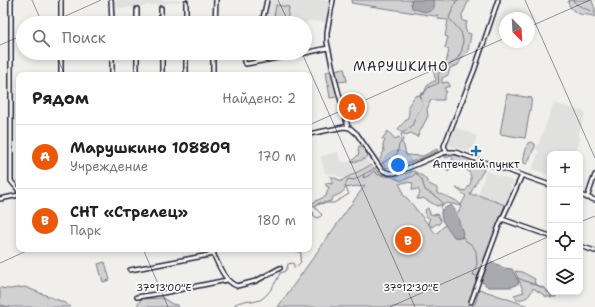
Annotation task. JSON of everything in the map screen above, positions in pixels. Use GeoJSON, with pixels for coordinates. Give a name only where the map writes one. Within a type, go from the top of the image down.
{"type":"FeatureCollection","features":[{"type":"Feature","properties":{"kind":"street"},"geometry":{"type":"LineString","coordinates":[[10,0],[11,181],[16,187]]}},
{"type":"Feature","properties":{"kind":"street"},"geometry":{"type":"LineString","coordinates":[[61,0],[61,16]]}},
{"type":"Feature","properties":{"kind":"street"},"geometry":{"type":"LineString","coordinates":[[111,0],[112,16]]}},
{"type":"Feature","properties":{"kind":"street"},"geometry":{"type":"LineString","coordinates":[[215,16],[216,0]]}},
{"type":"Feature","properties":{"kind":"street"},"geometry":{"type":"LineString","coordinates":[[264,16],[267,0]]}},
{"type":"Feature","properties":{"kind":"street"},"geometry":{"type":"LineString","coordinates":[[333,0],[326,40],[348,127]]}},
{"type":"Feature","properties":{"kind":"street"},"geometry":{"type":"LineString","coordinates":[[447,152],[444,146],[474,71],[498,0]]}},
{"type":"Feature","properties":{"kind":"street"},"geometry":{"type":"LineString","coordinates":[[186,2],[186,16]]}},
{"type":"Feature","properties":{"kind":"street"},"geometry":{"type":"LineString","coordinates":[[161,8],[161,16]]}},
{"type":"Feature","properties":{"kind":"street"},"geometry":{"type":"LineString","coordinates":[[137,9],[137,16]]}},
{"type":"Feature","properties":{"kind":"street"},"geometry":{"type":"LineString","coordinates":[[312,51],[328,48]]}},
{"type":"Feature","properties":{"kind":"street"},"geometry":{"type":"LineString","coordinates":[[61,60],[61,72]]}},
{"type":"Feature","properties":{"kind":"street"},"geometry":{"type":"LineString","coordinates":[[112,60],[112,72]]}},
{"type":"Feature","properties":{"kind":"street"},"geometry":{"type":"LineString","coordinates":[[137,60],[137,72]]}},
{"type":"Feature","properties":{"kind":"street"},"geometry":{"type":"LineString","coordinates":[[162,60],[162,72]]}},
{"type":"Feature","properties":{"kind":"street"},"geometry":{"type":"LineString","coordinates":[[186,60],[186,72]]}},
{"type":"Feature","properties":{"kind":"street"},"geometry":{"type":"LineString","coordinates":[[213,60],[213,72]]}},
{"type":"Feature","properties":{"kind":"street"},"geometry":{"type":"LineString","coordinates":[[244,60],[246,64],[267,60]]}},
{"type":"Feature","properties":{"kind":"street"},"geometry":{"type":"LineString","coordinates":[[312,133],[348,127],[356,133],[380,168],[389,173],[398,172],[447,152],[458,152],[547,184]]}},
{"type":"Feature","properties":{"kind":"street"},"geometry":{"type":"LineString","coordinates":[[471,302],[502,219],[522,175]]}},
{"type":"Feature","properties":{"kind":"street"},"geometry":{"type":"LineString","coordinates":[[587,198],[595,175]]}},
{"type":"Feature","properties":{"kind":"street"},"geometry":{"type":"LineString","coordinates":[[0,199],[16,196]]}},
{"type":"Feature","properties":{"kind":"street"},"geometry":{"type":"LineString","coordinates":[[583,196],[595,200]]}},
{"type":"Feature","properties":{"kind":"street"},"geometry":{"type":"LineString","coordinates":[[502,219],[547,235]]}},
{"type":"Feature","properties":{"kind":"street"},"geometry":{"type":"LineString","coordinates":[[583,247],[595,251]]}},
{"type":"Feature","properties":{"kind":"street"},"geometry":{"type":"LineString","coordinates":[[130,270],[214,254],[227,280],[237,286],[256,281],[280,268]]}},
{"type":"Feature","properties":{"kind":"street"},"geometry":{"type":"LineString","coordinates":[[137,297],[227,280]]}},
{"type":"Feature","properties":{"kind":"shaded area"},"geometry":{"type":"Polygon","coordinates":[[[112,0],[181,0],[179,2],[124,8],[113,7],[112,0]]]}},
{"type":"Feature","properties":{"kind":"shaded area"},"geometry":{"type":"Polygon","coordinates":[[[269,0],[330,0],[326,22],[312,21],[312,16],[267,16],[269,0]]]}},
{"type":"Feature","properties":{"kind":"shaded area"},"geometry":{"type":"Polygon","coordinates":[[[352,0],[469,0],[462,15],[463,21],[467,22],[465,28],[467,33],[471,34],[468,51],[458,65],[450,68],[448,75],[442,78],[442,83],[448,82],[450,86],[444,88],[446,91],[444,100],[431,100],[427,109],[428,116],[417,137],[411,133],[405,135],[398,129],[408,116],[408,106],[415,96],[424,94],[428,85],[431,82],[436,81],[433,69],[446,63],[449,50],[445,48],[448,37],[445,36],[448,20],[438,19],[438,15],[435,16],[351,3],[352,0]]]}},
{"type":"Feature","properties":{"kind":"shaded area"},"geometry":{"type":"Polygon","coordinates":[[[412,0],[433,0],[434,7],[428,12],[424,12],[412,8],[412,0]]]}},
{"type":"Feature","properties":{"kind":"shaded area"},"geometry":{"type":"Polygon","coordinates":[[[570,0],[592,0],[595,8],[595,17],[575,12],[569,5],[568,2],[570,0]]]}},
{"type":"Feature","properties":{"kind":"shaded area"},"geometry":{"type":"Polygon","coordinates":[[[276,5],[289,7],[288,16],[274,16],[276,5]]]}},
{"type":"Feature","properties":{"kind":"shaded area"},"geometry":{"type":"Polygon","coordinates":[[[344,68],[347,81],[338,82],[335,70],[344,68]]]}},
{"type":"Feature","properties":{"kind":"shaded area"},"geometry":{"type":"Polygon","coordinates":[[[331,71],[338,97],[330,98],[328,85],[330,85],[328,84],[326,72],[331,71]]]}},
{"type":"Feature","properties":{"kind":"shaded area"},"geometry":{"type":"Polygon","coordinates":[[[507,94],[532,98],[525,138],[500,134],[507,94]]]}},
{"type":"Feature","properties":{"kind":"shaded area"},"geometry":{"type":"Polygon","coordinates":[[[554,103],[585,112],[578,136],[580,139],[576,151],[547,151],[547,174],[532,169],[539,151],[536,150],[554,103]]]}},
{"type":"Feature","properties":{"kind":"shaded area"},"geometry":{"type":"Polygon","coordinates":[[[455,127],[477,136],[471,152],[448,145],[455,127]]]}},
{"type":"Feature","properties":{"kind":"shaded area"},"geometry":{"type":"Polygon","coordinates":[[[388,131],[395,139],[399,137],[404,146],[406,155],[423,156],[437,149],[438,151],[406,164],[386,168],[380,159],[384,151],[383,145],[385,140],[382,139],[388,131]]]}},
{"type":"Feature","properties":{"kind":"shaded area"},"geometry":{"type":"Polygon","coordinates":[[[531,142],[535,144],[535,147],[527,164],[524,163],[524,156],[528,143],[531,142]]]}},
{"type":"Feature","properties":{"kind":"shaded area"},"geometry":{"type":"Polygon","coordinates":[[[359,146],[366,151],[368,156],[362,160],[351,162],[359,154],[359,146]]]}},
{"type":"Feature","properties":{"kind":"shaded area"},"geometry":{"type":"Polygon","coordinates":[[[338,152],[341,161],[347,163],[364,154],[370,165],[344,179],[333,174],[325,173],[320,156],[338,152]]]}},
{"type":"Feature","properties":{"kind":"shaded area"},"geometry":{"type":"Polygon","coordinates":[[[449,155],[459,156],[481,166],[484,170],[470,195],[478,195],[505,205],[467,307],[278,307],[365,185],[360,187],[345,188],[342,193],[333,197],[331,201],[313,206],[312,203],[326,196],[329,187],[326,186],[326,183],[332,184],[330,176],[342,181],[371,165],[380,174],[397,176],[414,171],[424,177],[429,184],[437,188],[437,193],[453,199],[461,205],[466,196],[456,188],[465,191],[471,181],[470,173],[459,166],[456,166],[448,171],[445,168],[453,159],[451,156],[446,158],[444,156],[449,155]],[[406,182],[399,184],[403,195],[436,234],[459,211],[461,206],[448,203],[437,206],[423,198],[417,199],[420,193],[418,189],[412,190],[413,183],[406,182]]]}},
{"type":"Feature","properties":{"kind":"shaded area"},"geometry":{"type":"Polygon","coordinates":[[[486,171],[513,181],[513,186],[511,185],[510,187],[512,189],[505,205],[478,195],[486,171]]]}},
{"type":"Feature","properties":{"kind":"shaded area"},"geometry":{"type":"Polygon","coordinates":[[[451,205],[458,217],[462,231],[462,238],[454,237],[442,219],[441,211],[451,205]]]}},
{"type":"Feature","properties":{"kind":"shaded area"},"geometry":{"type":"Polygon","coordinates":[[[428,208],[430,214],[437,214],[441,221],[439,224],[432,227],[428,222],[430,219],[426,216],[425,210],[428,208]]]}},
{"type":"Feature","properties":{"kind":"shaded area"},"geometry":{"type":"Polygon","coordinates":[[[105,262],[110,280],[103,282],[98,264],[105,262]]]}},
{"type":"Feature","properties":{"kind":"shaded area"},"geometry":{"type":"Polygon","coordinates":[[[493,262],[504,268],[512,269],[519,283],[512,287],[488,287],[481,281],[487,265],[493,262]]]}},
{"type":"Feature","properties":{"kind":"shaded area"},"geometry":{"type":"Polygon","coordinates":[[[515,271],[522,272],[535,279],[534,283],[547,290],[547,295],[555,295],[556,297],[547,297],[533,288],[527,297],[517,300],[514,295],[524,292],[515,271]]]}},
{"type":"Feature","properties":{"kind":"shaded area"},"geometry":{"type":"Polygon","coordinates":[[[25,287],[63,302],[71,307],[0,307],[0,288],[10,289],[25,287]]]}},
{"type":"Feature","properties":{"kind":"shaded area"},"geometry":{"type":"Polygon","coordinates":[[[479,289],[531,307],[471,307],[475,304],[479,289]]]}},
{"type":"Feature","properties":{"kind":"shaded area"},"geometry":{"type":"Polygon","coordinates":[[[163,298],[179,307],[136,307],[141,299],[163,298]]]}},
{"type":"Feature","properties":{"kind":"waterway"},"geometry":{"type":"LineString","coordinates":[[455,4],[458,0]]}},
{"type":"Feature","properties":{"kind":"waterway"},"geometry":{"type":"LineString","coordinates":[[572,0],[582,8],[595,12]]}},
{"type":"Feature","properties":{"kind":"waterway"},"geometry":{"type":"LineString","coordinates":[[381,164],[397,154],[399,145],[403,140],[401,134],[412,126],[423,105],[420,94],[425,92],[429,87],[439,83],[438,74],[458,58],[462,50],[463,40],[461,32],[449,18],[454,6]]}},
{"type":"Feature","properties":{"kind":"waterway"},"geometry":{"type":"LineString","coordinates":[[312,214],[313,212],[314,216],[318,218],[322,215],[315,207],[319,203],[334,203],[349,194],[345,186],[348,179],[354,180],[377,167]]}},
{"type":"Feature","properties":{"kind":"waterway"},"geometry":{"type":"LineString","coordinates":[[364,175],[363,178],[374,171],[378,175],[393,177],[401,181],[416,173],[422,180],[425,190],[442,202],[442,210]]}},
{"type":"Feature","properties":{"kind":"waterway"},"geometry":{"type":"LineString","coordinates":[[462,236],[476,251],[477,264],[473,275],[479,276]]}},
{"type":"Feature","properties":{"kind":"waterway"},"geometry":{"type":"LineString","coordinates":[[236,307],[235,304],[239,302],[249,300],[253,302],[263,298],[272,288],[280,273],[286,270],[288,264],[293,263],[294,268],[301,262],[301,253],[298,252]]}},
{"type":"Feature","properties":{"kind":"waterway"},"geometry":{"type":"LineString","coordinates":[[517,278],[544,288],[551,294],[551,298]]}},
{"type":"Feature","properties":{"kind":"waterway"},"geometry":{"type":"LineString","coordinates":[[0,305],[10,307]]}},
{"type":"Feature","properties":{"kind":"place","name":"Марушкино 108809"},"geometry":{"type":"Point","coordinates":[352,107]}},
{"type":"Feature","properties":{"kind":"place","name":"Аптечный пункт"},"geometry":{"type":"Point","coordinates":[476,151]}},
{"type":"Feature","properties":{"kind":"place","name":"СНТ «Стрелец»"},"geometry":{"type":"Point","coordinates":[408,240]}},
{"type":"Feature","properties":{"kind":"district","name":"МАРУШКИНО"},"geometry":{"type":"Point","coordinates":[401,66]}}]}
